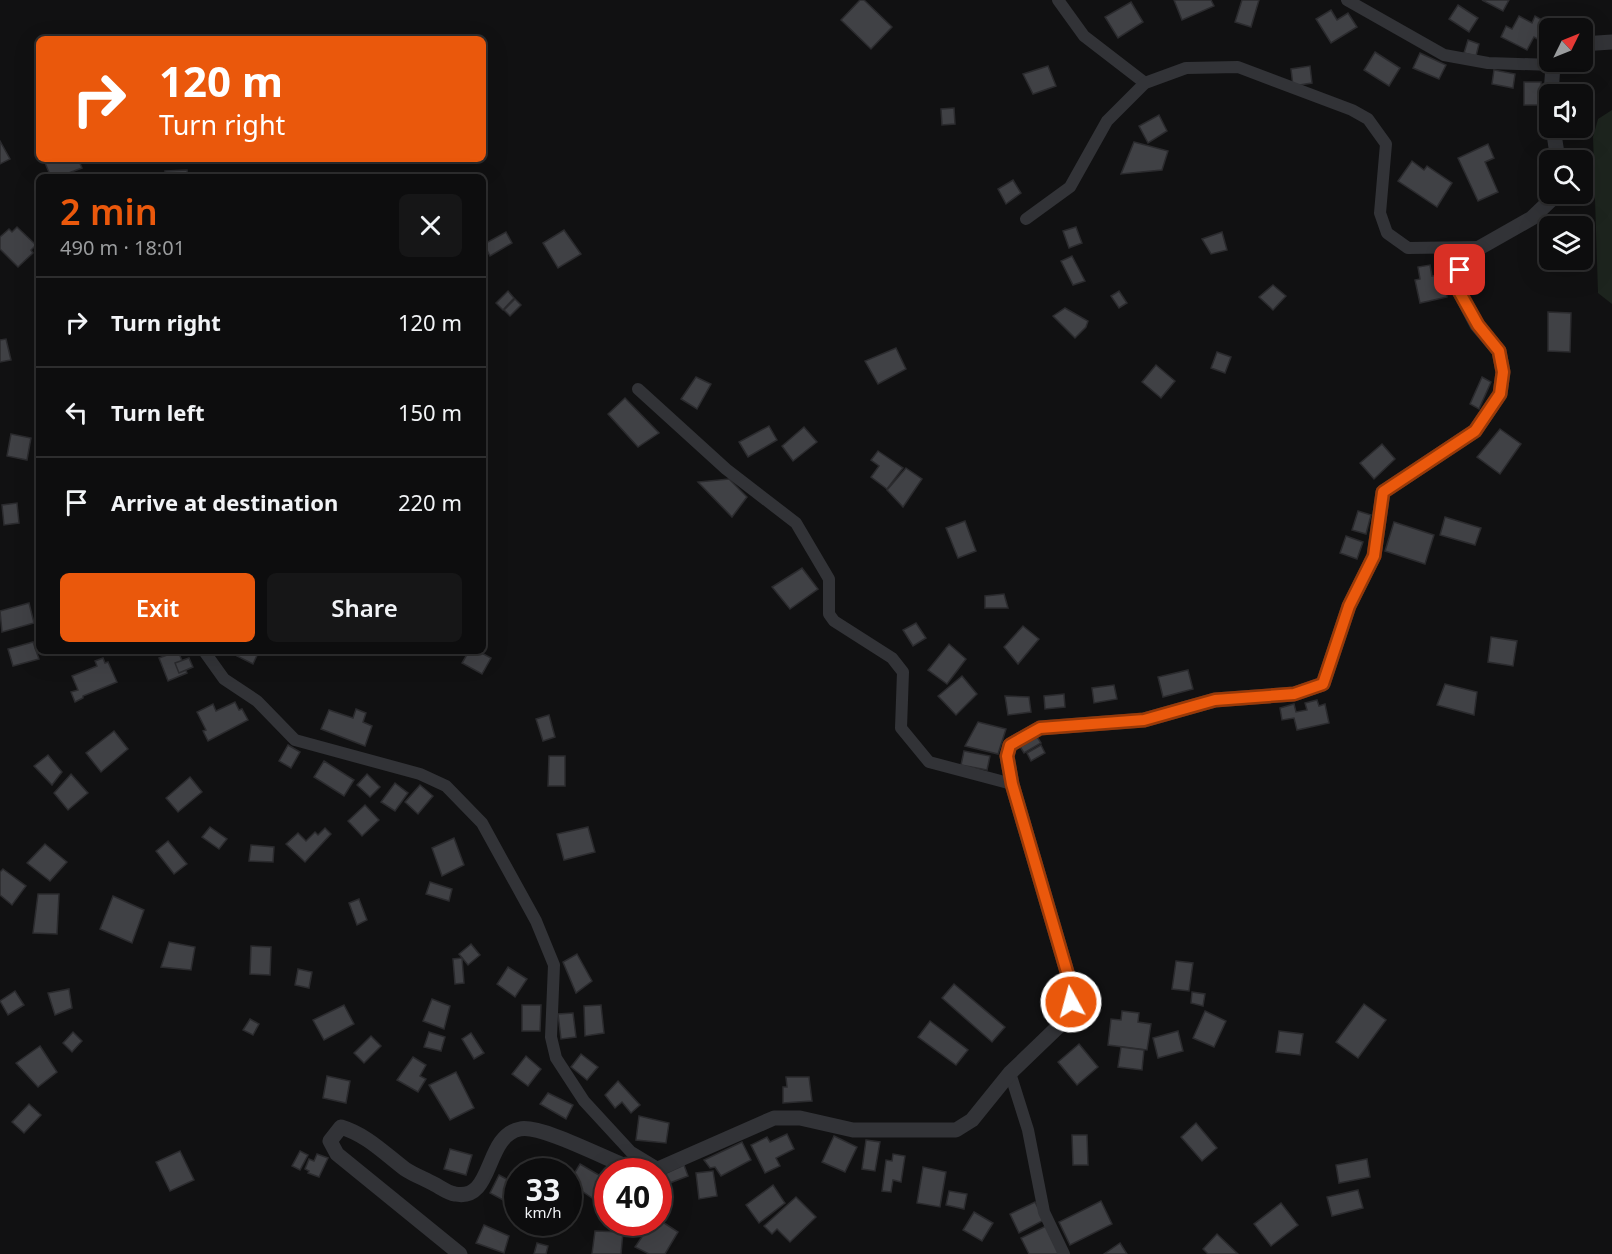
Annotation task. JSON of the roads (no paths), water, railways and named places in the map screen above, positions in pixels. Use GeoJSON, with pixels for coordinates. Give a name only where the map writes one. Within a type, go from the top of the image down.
{"type":"FeatureCollection","features":[{"type":"Feature","properties":{"kind":"street"},"geometry":{"type":"LineString","coordinates":[[1058,0],[1084,36],[1145,83]]}},
{"type":"Feature","properties":{"kind":"street"},"geometry":{"type":"LineString","coordinates":[[1347,0],[1444,55],[1488,63],[1539,63]]}},
{"type":"Feature","properties":{"kind":"street"},"geometry":{"type":"LineString","coordinates":[[1593,43],[1612,42]]}},
{"type":"Feature","properties":{"kind":"street"},"geometry":{"type":"LineString","coordinates":[[1026,219],[1070,187],[1107,121],[1145,83],[1186,68],[1238,67],[1352,110],[1368,119],[1386,144],[1380,213],[1387,232],[1408,248],[1481,247]]}},
{"type":"Feature","properties":{"kind":"street"},"geometry":{"type":"LineString","coordinates":[[672,1163],[774,1118],[800,1118],[853,1130],[956,1130],[972,1120],[1010,1073],[1062,1023],[1069,1014],[1072,989],[1012,784],[1007,756],[1010,745],[1040,728],[1144,720],[1215,700],[1294,694],[1323,684],[1349,606],[1374,556],[1383,492],[1475,431],[1500,394],[1503,372],[1499,351],[1478,325],[1455,284],[1466,256],[1532,218],[1547,204]]}},
{"type":"Feature","properties":{"kind":"street"},"geometry":{"type":"LineString","coordinates":[[638,389],[726,468],[796,523],[829,579],[829,614],[834,621],[892,658],[903,672],[901,728],[929,762],[1012,784]]}},
{"type":"Feature","properties":{"kind":"street"},"geometry":{"type":"LineString","coordinates":[[206,654],[224,679],[257,701],[295,741],[429,778],[446,786],[482,823],[536,921],[554,965],[551,1037],[556,1058],[584,1101],[639,1158]]}},
{"type":"Feature","properties":{"kind":"street"},"geometry":{"type":"LineString","coordinates":[[1010,1073],[1028,1130],[1044,1212],[1064,1254]]}},
{"type":"Feature","properties":{"kind":"street"},"geometry":{"type":"LineString","coordinates":[[459,1254],[337,1154],[330,1140],[341,1127],[357,1132],[408,1171],[454,1194],[469,1194],[482,1184],[495,1149],[506,1136],[521,1128],[550,1134],[607,1158]]}}]}
